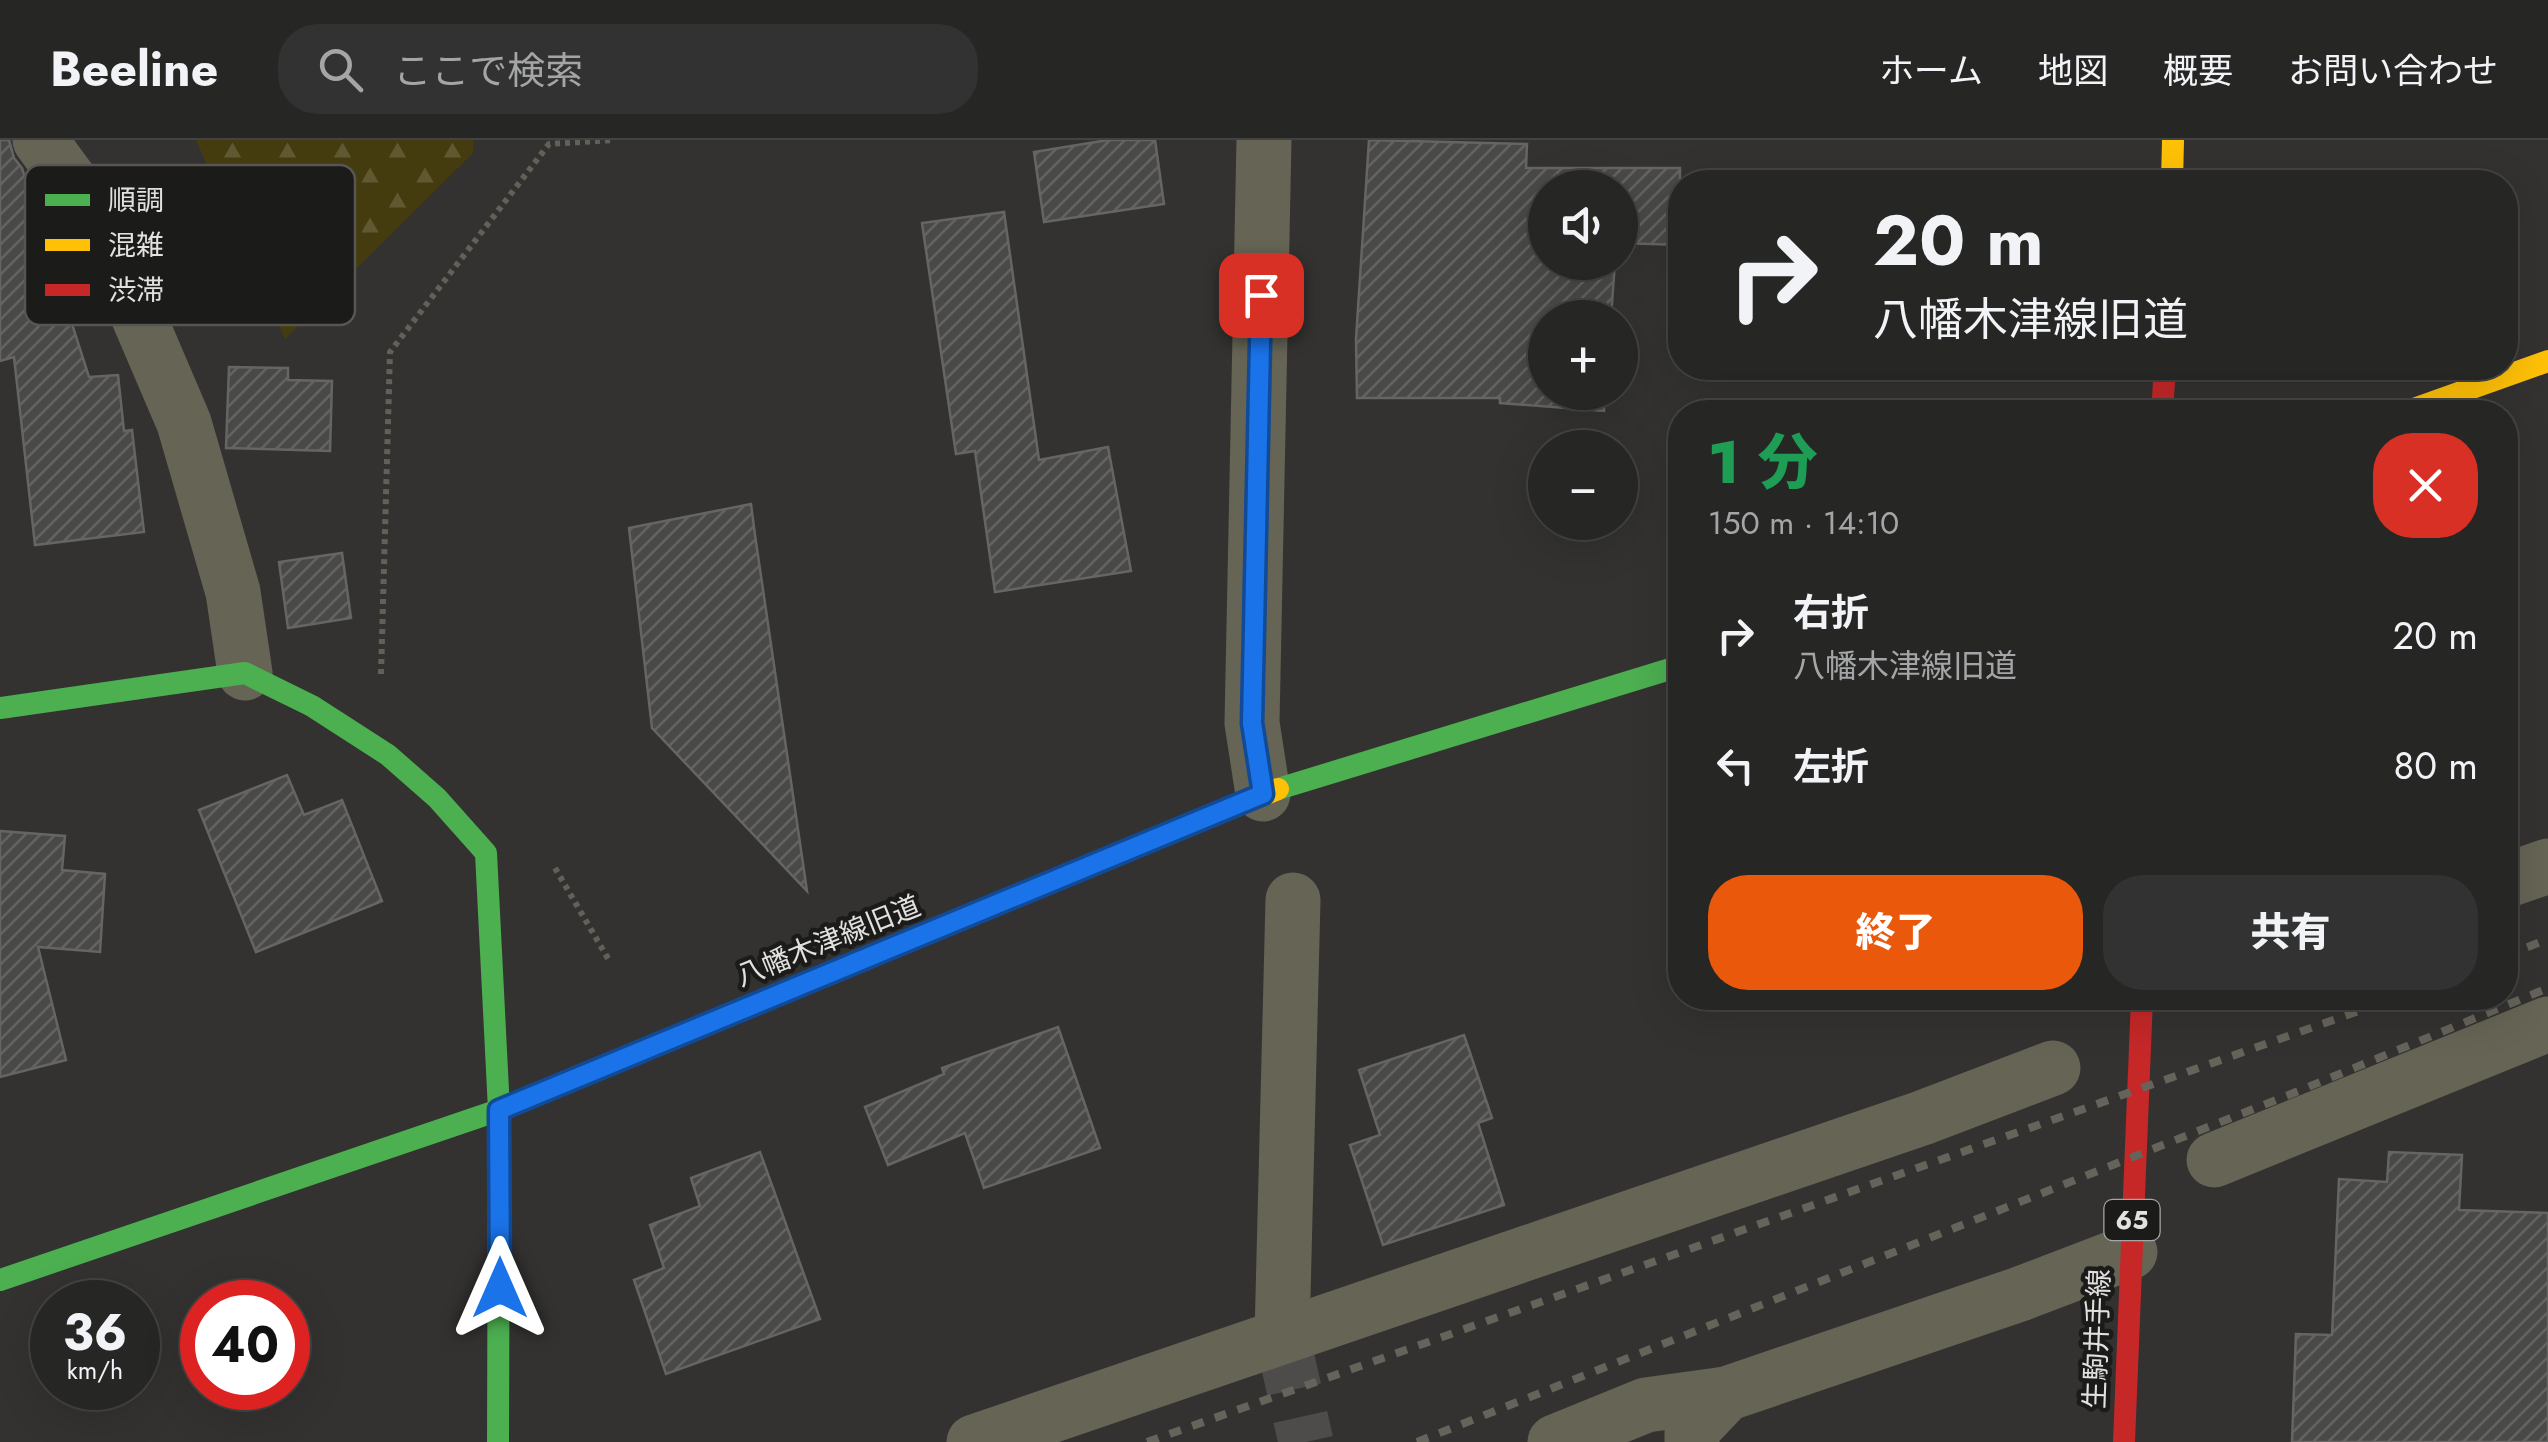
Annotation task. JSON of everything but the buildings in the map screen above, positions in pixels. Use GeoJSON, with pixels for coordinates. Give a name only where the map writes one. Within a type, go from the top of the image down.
{"type":"FeatureCollection","features":[{"type":"Feature","properties":{"kind":"street"},"geometry":{"type":"LineString","coordinates":[[40,140],[59,165]]}},
{"type":"Feature","properties":{"kind":"street"},"geometry":{"type":"LineString","coordinates":[[1263,794],[1252,723],[1264,140]]}},
{"type":"Feature","properties":{"kind":"street"},"geometry":{"type":"LineString","coordinates":[[2172,170],[2173,140]]}},
{"type":"Feature","properties":{"kind":"street"},"geometry":{"type":"LineString","coordinates":[[142,325],[184,424],[233,592],[246,673]]}},
{"type":"Feature","properties":{"kind":"street"},"geometry":{"type":"LineString","coordinates":[[2518,372],[2548,361]]}},
{"type":"Feature","properties":{"kind":"street"},"geometry":{"type":"LineString","coordinates":[[2439,400],[2495,380]]}},
{"type":"Feature","properties":{"kind":"street","name":"八幡木津線旧道"},"geometry":{"type":"LineString","coordinates":[[0,1280],[499,1110],[1263,794],[1668,670]]}},
{"type":"Feature","properties":{"kind":"street"},"geometry":{"type":"LineString","coordinates":[[0,708],[246,673],[312,706],[388,756],[437,798],[486,853],[499,1110],[498,1442]]}},
{"type":"Feature","properties":{"kind":"street"},"geometry":{"type":"LineString","coordinates":[[2518,876],[2548,866]]}},
{"type":"Feature","properties":{"kind":"street"},"geometry":{"type":"LineString","coordinates":[[1282,1336],[1293,900]]}},
{"type":"Feature","properties":{"kind":"street","name":"生駒井手線"},"geometry":{"type":"LineString","coordinates":[[2124,1442],[2141,1010]]}},
{"type":"Feature","properties":{"kind":"street"},"geometry":{"type":"LineString","coordinates":[[2214,1160],[2548,1024]]}},
{"type":"Feature","properties":{"kind":"street"},"geometry":{"type":"LineString","coordinates":[[974,1442],[1922,1118],[2054,1068]]}},
{"type":"Feature","properties":{"kind":"street"},"geometry":{"type":"LineString","coordinates":[[1554,1442],[1646,1405],[1726,1394],[2020,1294],[2130,1252]]}},
{"type":"Feature","properties":{"kind":"street"},"geometry":{"type":"LineString","coordinates":[[1692,1442],[1692,1430],[1726,1394]]}},
{"type":"Feature","properties":{"kind":"path"},"geometry":{"type":"LineString","coordinates":[[381,684],[390,352],[548,144],[614,140]]}},
{"type":"Feature","properties":{"kind":"path"},"geometry":{"type":"LineString","coordinates":[[551,860],[610,962]]}},
{"type":"Feature","properties":{"kind":"green space"},"geometry":{"type":"Polygon","coordinates":[[[196,140],[473,140],[473,153],[355,270],[355,165],[207,165],[196,140]]]}},
{"type":"Feature","properties":{"kind":"green space"},"geometry":{"type":"Polygon","coordinates":[[[279,325],[299,325],[285,339],[279,325]]]}},
{"type":"Feature","properties":{"kind":"tunnel"},"geometry":{"type":"LineString","coordinates":[[1282,1336],[1306,1442]]}},
{"type":"Feature","properties":{"kind":"railway"},"geometry":{"type":"LineString","coordinates":[[2518,951],[2548,939]]}},
{"type":"Feature","properties":{"kind":"railway"},"geometry":{"type":"LineString","coordinates":[[2518,1000],[2548,988]]}},
{"type":"Feature","properties":{"kind":"railway"},"geometry":{"type":"LineString","coordinates":[[1147,1442],[2361,1010]]}},
{"type":"Feature","properties":{"kind":"railway"},"geometry":{"type":"LineString","coordinates":[[1417,1442],[2495,1010]]}},
{"type":"Feature","properties":{"kind":"traffic: fast"},"geometry":{"type":"LineString","coordinates":[[1278,789],[1668,670]]}},
{"type":"Feature","properties":{"kind":"traffic: fast"},"geometry":{"type":"LineString","coordinates":[[0,708],[245,673],[312,706],[388,755],[437,798],[486,853],[499,1110],[498,1442]]}},
{"type":"Feature","properties":{"kind":"traffic: fast"},"geometry":{"type":"LineString","coordinates":[[0,1280],[499,1110],[571,1080]]}},
{"type":"Feature","properties":{"kind":"traffic: slow"},"geometry":{"type":"LineString","coordinates":[[2172,170],[2173,140]]}},
{"type":"Feature","properties":{"kind":"traffic: slow"},"geometry":{"type":"LineString","coordinates":[[2518,372],[2548,361]]}},
{"type":"Feature","properties":{"kind":"traffic: slow"},"geometry":{"type":"LineString","coordinates":[[2439,400],[2495,380]]}},
{"type":"Feature","properties":{"kind":"traffic: slow"},"geometry":{"type":"LineString","coordinates":[[571,1080],[1278,789]]}},
{"type":"Feature","properties":{"kind":"traffic: jam"},"geometry":{"type":"LineString","coordinates":[[2163,400],[2164,380]]}},
{"type":"Feature","properties":{"kind":"traffic: jam"},"geometry":{"type":"LineString","coordinates":[[2124,1442],[2142,1010]]}},
{"type":"Feature","properties":{"kind":"route"},"geometry":{"type":"LineString","coordinates":[[500,1288],[499,1110],[1263,794],[1252,723],[1261,295]]}}]}
